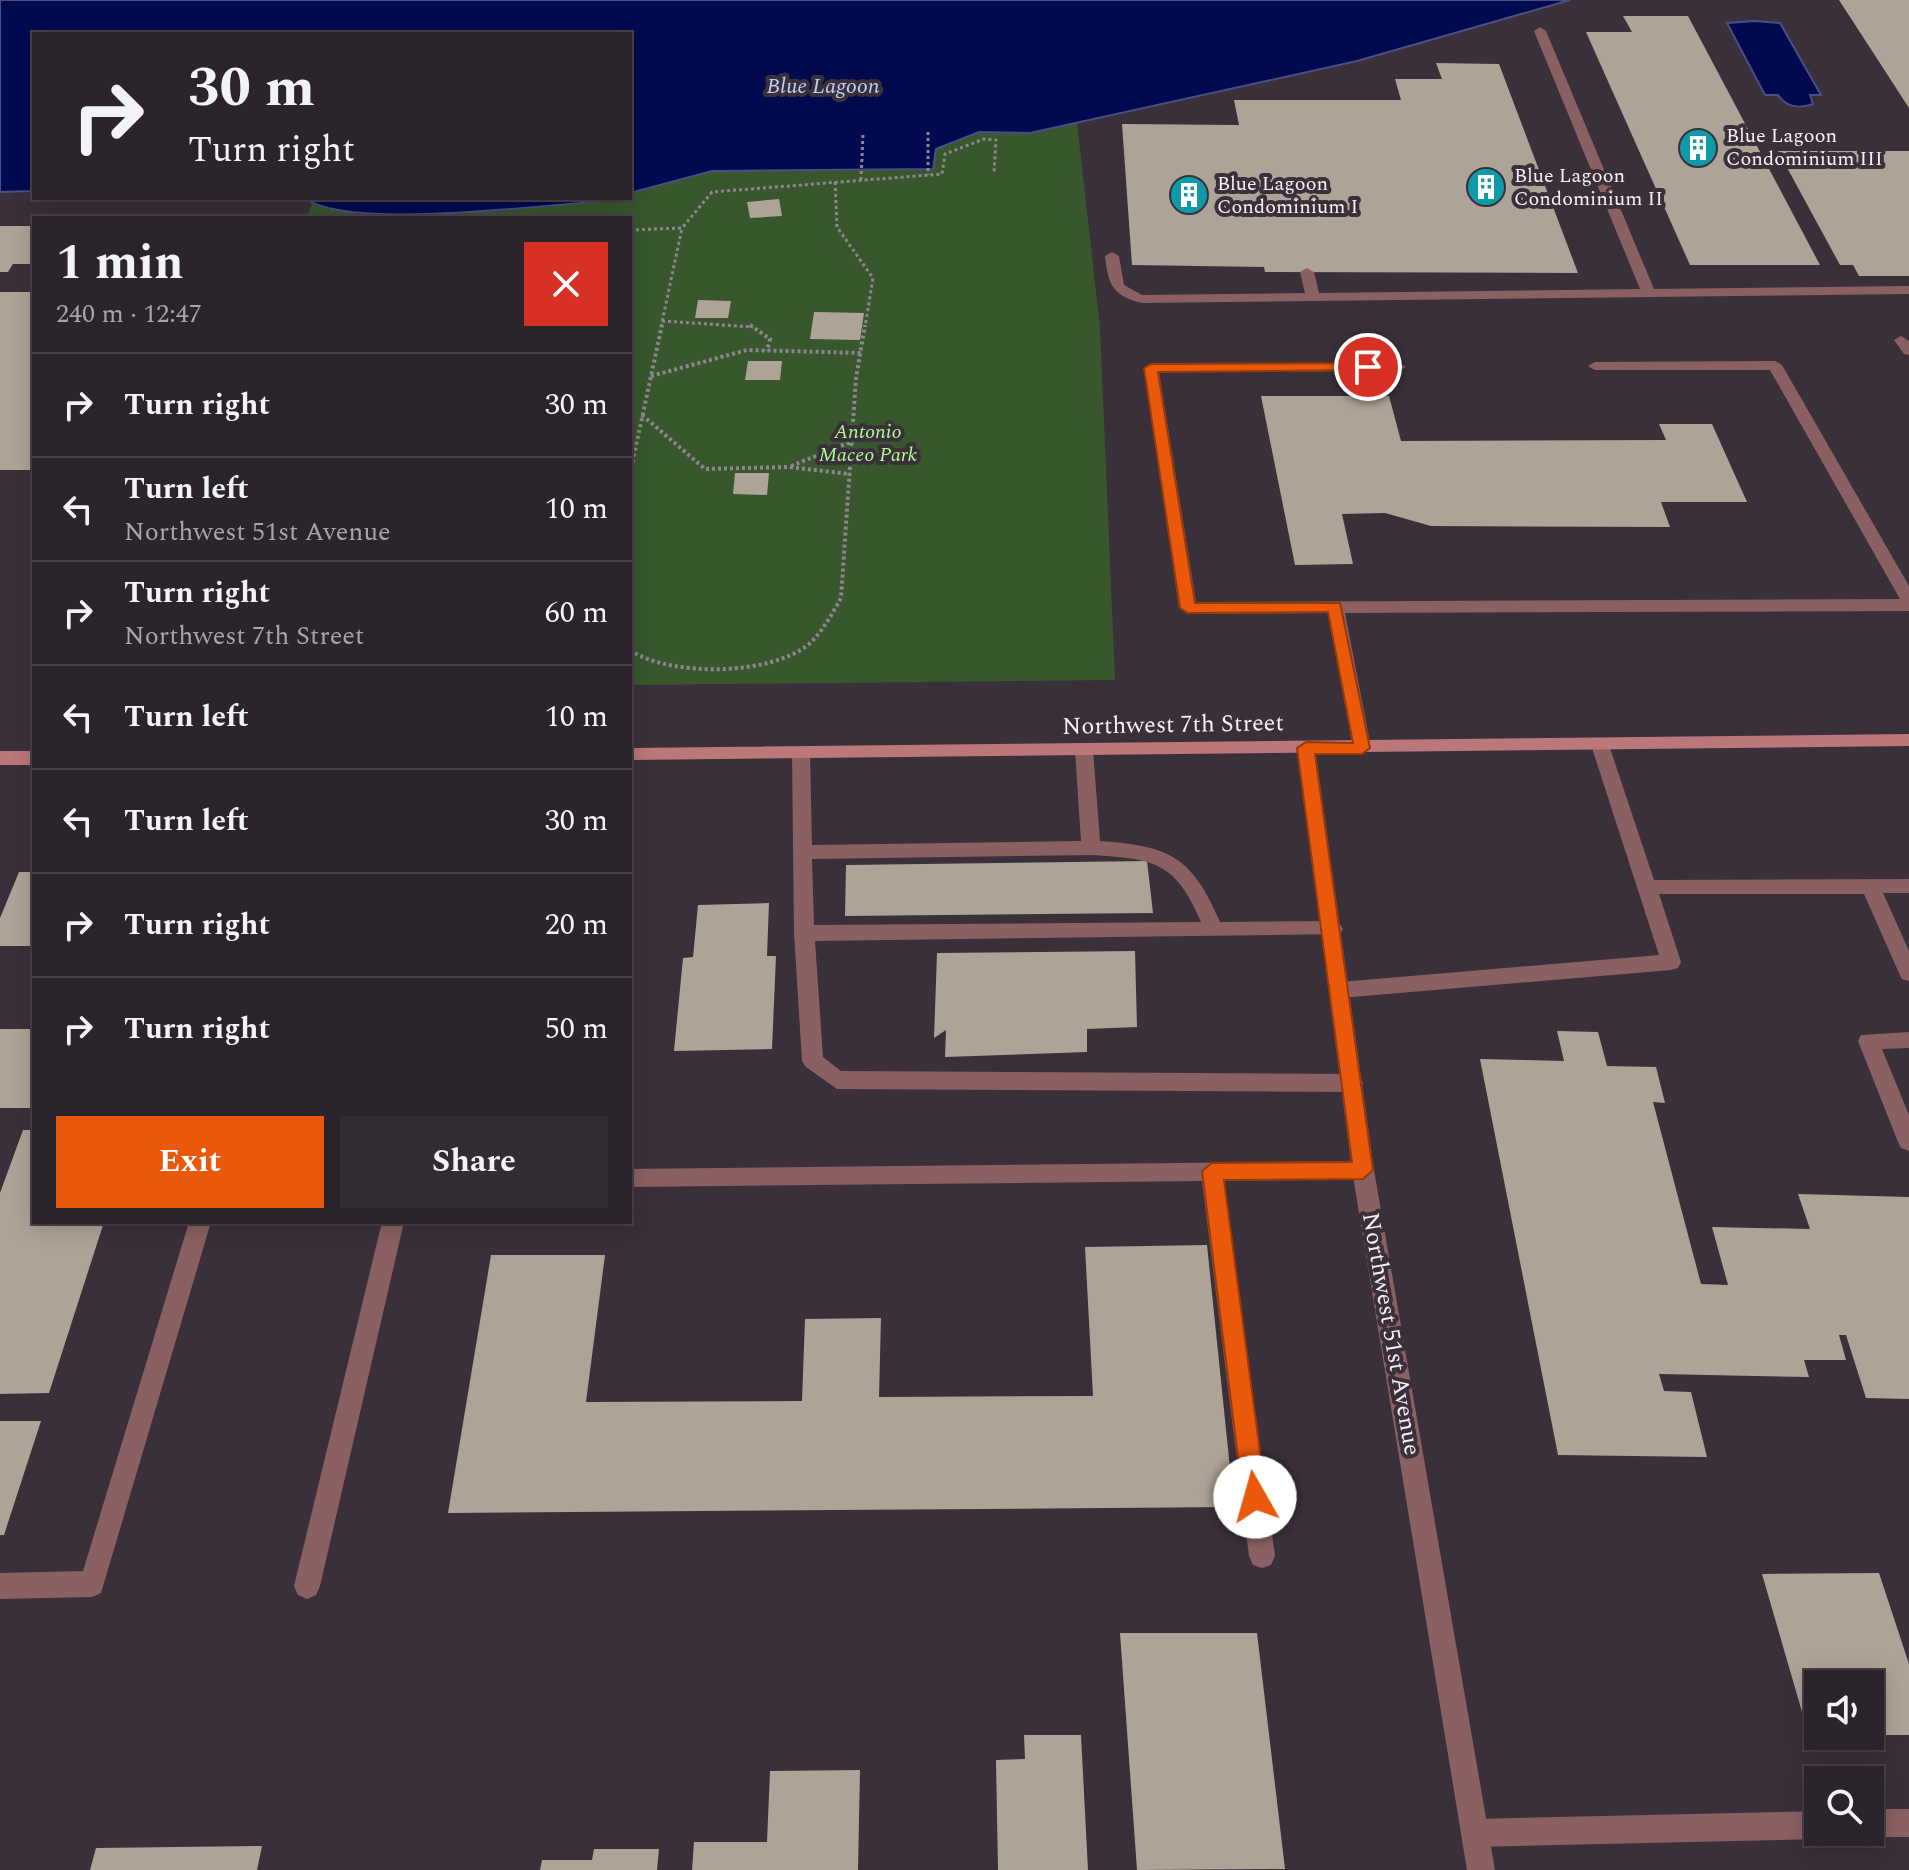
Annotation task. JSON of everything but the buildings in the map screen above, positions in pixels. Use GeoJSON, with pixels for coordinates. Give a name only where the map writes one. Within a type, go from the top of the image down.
{"type":"FeatureCollection","features":[{"type":"Feature","properties":{"kind":"main road","name":"Northwest 7th Street"},"geometry":{"type":"LineString","coordinates":[[632,754],[1909,740]]}},
{"type":"Feature","properties":{"kind":"main road"},"geometry":{"type":"LineString","coordinates":[[0,758],[32,758]]}},
{"type":"Feature","properties":{"kind":"street"},"geometry":{"type":"LineString","coordinates":[[1540,31],[1649,293]]}},
{"type":"Feature","properties":{"kind":"street"},"geometry":{"type":"LineString","coordinates":[[1112,256],[1115,285],[1123,295],[1142,299],[1909,290]]}},
{"type":"Feature","properties":{"kind":"street"},"geometry":{"type":"LineString","coordinates":[[1307,272],[1313,297]]}},
{"type":"Feature","properties":{"kind":"street"},"geometry":{"type":"LineString","coordinates":[[1399,367],[1151,368],[1188,608],[1909,603],[1775,365],[1595,366]]}},
{"type":"Feature","properties":{"kind":"street"},"geometry":{"type":"LineString","coordinates":[[1335,607],[1362,748]]}},
{"type":"Feature","properties":{"kind":"street"},"geometry":{"type":"LineString","coordinates":[[1340,990],[1671,962],[1600,745]]}},
{"type":"Feature","properties":{"kind":"street","name":"Northwest 51st Avenue"},"geometry":{"type":"LineString","coordinates":[[1306,748],[1333,929],[1363,1170],[1481,1870]]}},
{"type":"Feature","properties":{"kind":"street"},"geometry":{"type":"LineString","coordinates":[[1084,750],[1091,848]]}},
{"type":"Feature","properties":{"kind":"street"},"geometry":{"type":"LineString","coordinates":[[801,753],[804,933],[813,1061],[837,1080],[1352,1083]]}},
{"type":"Feature","properties":{"kind":"street"},"geometry":{"type":"LineString","coordinates":[[804,852],[1091,848],[1154,856],[1187,876],[1214,930]]}},
{"type":"Feature","properties":{"kind":"street"},"geometry":{"type":"LineString","coordinates":[[1870,886],[1909,973]]}},
{"type":"Feature","properties":{"kind":"street"},"geometry":{"type":"LineString","coordinates":[[1648,887],[1909,886]]}},
{"type":"Feature","properties":{"kind":"street"},"geometry":{"type":"LineString","coordinates":[[804,933],[1333,929]]}},
{"type":"Feature","properties":{"kind":"street"},"geometry":{"type":"LineString","coordinates":[[1909,1040],[1868,1041],[1909,1142]]}},
{"type":"Feature","properties":{"kind":"street"},"geometry":{"type":"LineString","coordinates":[[632,1178],[1363,1170]]}},
{"type":"Feature","properties":{"kind":"street"},"geometry":{"type":"LineString","coordinates":[[1212,1171],[1262,1556]]}},
{"type":"Feature","properties":{"kind":"street"},"geometry":{"type":"LineString","coordinates":[[0,1586],[92,1584],[199,1224]]}},
{"type":"Feature","properties":{"kind":"street"},"geometry":{"type":"LineString","coordinates":[[307,1586],[393,1224]]}},
{"type":"Feature","properties":{"kind":"street"},"geometry":{"type":"LineString","coordinates":[[1884,1823],[1909,1823]]}},
{"type":"Feature","properties":{"kind":"street"},"geometry":{"type":"LineString","coordinates":[[1475,1833],[1804,1825]]}},
{"type":"Feature","properties":{"kind":"path"},"geometry":{"type":"LineString","coordinates":[[928,132],[928,175]]}},
{"type":"Feature","properties":{"kind":"path"},"geometry":{"type":"LineString","coordinates":[[861,180],[863,134]]}},
{"type":"Feature","properties":{"kind":"path"},"geometry":{"type":"LineString","coordinates":[[632,464],[682,228],[712,192],[942,174],[945,154],[984,139],[996,140],[994,173]]}},
{"type":"Feature","properties":{"kind":"path"},"geometry":{"type":"LineString","coordinates":[[632,651],[646,661],[663,665],[759,666],[781,663],[806,646],[823,629],[841,598],[856,378],[873,278],[837,227],[835,182]]}},
{"type":"Feature","properties":{"kind":"path"},"geometry":{"type":"LineString","coordinates":[[632,230],[682,228]]}},
{"type":"Feature","properties":{"kind":"path"},"geometry":{"type":"LineString","coordinates":[[662,321],[749,324],[770,339],[767,351]]}},
{"type":"Feature","properties":{"kind":"path"},"geometry":{"type":"LineString","coordinates":[[650,376],[711,357],[767,351],[862,353]]}},
{"type":"Feature","properties":{"kind":"path"},"geometry":{"type":"LineString","coordinates":[[642,415],[705,469],[789,467],[850,474]]}},
{"type":"Feature","properties":{"kind":"path"},"geometry":{"type":"LineString","coordinates":[[789,467],[853,441]]}},
{"type":"Feature","properties":{"kind":"green space","name":"Antonio Maceo Park"},"geometry":{"type":"Polygon","coordinates":[[[1077,122],[1100,328],[1115,680],[632,685],[632,216],[368,216],[632,200],[632,192],[712,171],[933,169],[936,149],[979,132],[1030,133],[1077,122]]]}},
{"type":"Feature","properties":{"kind":"green space","name":"Antonio Maceo Park"},"geometry":{"type":"Polygon","coordinates":[[[312,204],[368,216],[307,216],[312,204]]]}},
{"type":"Feature","properties":{"kind":"water","name":"Blue Lagoon"},"geometry":{"type":"Polygon","coordinates":[[[0,0],[1570,0],[1357,61],[1030,133],[979,132],[936,149],[933,169],[712,171],[632,192],[632,32],[32,32],[32,191],[0,192],[0,0]]]}},
{"type":"Feature","properties":{"kind":"water"},"geometry":{"type":"Polygon","coordinates":[[[1727,23],[1780,23],[1821,95],[1810,95],[1813,104],[1793,106],[1778,95],[1765,95],[1727,23]]]}},
{"type":"Feature","properties":{"kind":"water"},"geometry":{"type":"Polygon","coordinates":[[[309,200],[602,200],[443,214],[359,213],[327,208],[309,200]]]}},
{"type":"Feature","properties":{"kind":"place","name":"Blue Lagoon Condominium III"},"geometry":{"type":"Point","coordinates":[1698,148]}},
{"type":"Feature","properties":{"kind":"place","name":"Blue Lagoon Condominium II"},"geometry":{"type":"Point","coordinates":[1486,187]}},
{"type":"Feature","properties":{"kind":"place","name":"Blue Lagoon Condominium I"},"geometry":{"type":"Point","coordinates":[1189,195]}},
{"type":"Feature","properties":{"kind":"route"},"geometry":{"type":"LineString","coordinates":[[1255,1497],[1212,1171],[1363,1170],[1333,929],[1306,748],[1362,748],[1335,607],[1188,608],[1151,368],[1368,367]]}}]}
